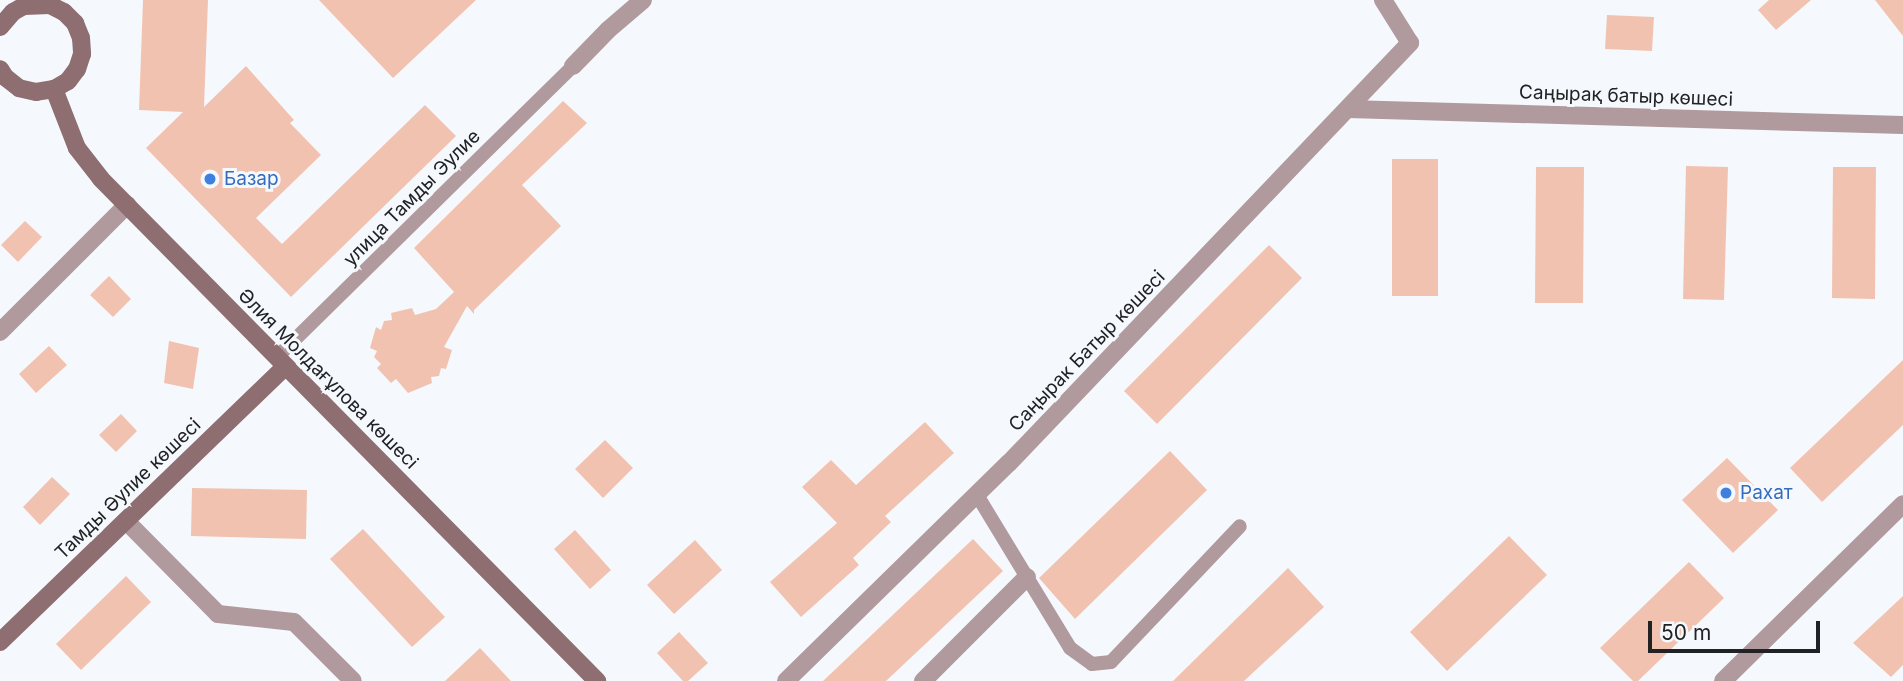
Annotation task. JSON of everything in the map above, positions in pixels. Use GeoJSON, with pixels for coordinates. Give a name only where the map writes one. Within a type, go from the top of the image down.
{"type":"FeatureCollection","features":[{"type":"Feature","properties":{"kind":"street"},"geometry":{"type":"LineString","coordinates":[[573,66],[643,0]]}},
{"type":"Feature","properties":{"kind":"street","name":"Саңырак Батыр көшесі"},"geometry":{"type":"LineString","coordinates":[[786,681],[978,495],[1410,43],[1383,0]]}},
{"type":"Feature","properties":{"kind":"street"},"geometry":{"type":"LineString","coordinates":[[0,27],[13,12],[24,6],[51,2],[75,23],[81,38],[82,54],[77,69],[68,81],[54,89],[36,92],[19,88],[5,77],[0,69]]}},
{"type":"Feature","properties":{"kind":"street","name":"Әлия Молдағұлова көшесі"},"geometry":{"type":"LineString","coordinates":[[54,89],[77,148],[127,205],[597,681]]}},
{"type":"Feature","properties":{"kind":"street","name":"Саңырақ батыр көшесі"},"geometry":{"type":"LineString","coordinates":[[1348,109],[1903,125]]}},
{"type":"Feature","properties":{"kind":"street"},"geometry":{"type":"LineString","coordinates":[[0,332],[127,205]]}},
{"type":"Feature","properties":{"kind":"street","name":"Тамды Әулие көшесі"},"geometry":{"type":"LineString","coordinates":[[0,642],[126,521],[281,362]]}},
{"type":"Feature","properties":{"kind":"street"},"geometry":{"type":"LineString","coordinates":[[1723,681],[1903,504]]}},
{"type":"Feature","properties":{"kind":"street"},"geometry":{"type":"LineString","coordinates":[[126,521],[218,614],[294,622],[353,681]]}},
{"type":"Feature","properties":{"kind":"street"},"geometry":{"type":"LineString","coordinates":[[923,681],[1027,577]]}},
{"type":"Feature","properties":{"kind":"lane","name":"улица Тамды Эулие"},"geometry":{"type":"LineString","coordinates":[[281,362],[573,66]]}},
{"type":"Feature","properties":{"kind":"lane"},"geometry":{"type":"LineString","coordinates":[[978,495],[1070,648],[1092,664],[1111,662],[1240,526]]}},
{"type":"Feature","properties":{"kind":"building","name":"Базар"},"geometry":{"type":"Polygon","coordinates":[[[143,0],[208,0],[204,107],[246,66],[294,120],[290,123],[321,155],[256,218],[282,244],[425,105],[456,136],[291,297],[146,148],[183,112],[139,110],[143,0]]]}},
{"type":"Feature","properties":{"kind":"building"},"geometry":{"type":"Polygon","coordinates":[[[319,0],[476,0],[393,78],[319,0]]]}},
{"type":"Feature","properties":{"kind":"building"},"geometry":{"type":"Polygon","coordinates":[[[1769,0],[1811,0],[1776,30],[1758,10],[1769,0]]]}},
{"type":"Feature","properties":{"kind":"building"},"geometry":{"type":"Polygon","coordinates":[[[1875,0],[1903,0],[1903,36],[1875,0]]]}},
{"type":"Feature","properties":{"kind":"building"},"geometry":{"type":"Polygon","coordinates":[[[1607,15],[1654,17],[1652,51],[1605,49],[1607,15]]]}},
{"type":"Feature","properties":{"kind":"building"},"geometry":{"type":"Polygon","coordinates":[[[563,101],[587,123],[522,185],[561,226],[474,310],[474,314],[467,306],[444,347],[452,350],[446,369],[441,368],[439,376],[431,377],[432,383],[408,393],[396,379],[391,383],[377,368],[381,364],[374,357],[377,351],[370,348],[376,327],[381,330],[384,321],[392,320],[391,313],[412,308],[415,315],[436,309],[454,292],[414,248],[563,101]]]}},
{"type":"Feature","properties":{"kind":"building"},"geometry":{"type":"Polygon","coordinates":[[[1392,159],[1438,159],[1438,296],[1392,296],[1392,159]]]}},
{"type":"Feature","properties":{"kind":"building"},"geometry":{"type":"Polygon","coordinates":[[[1686,166],[1728,167],[1724,300],[1683,299],[1686,166]]]}},
{"type":"Feature","properties":{"kind":"building"},"geometry":{"type":"Polygon","coordinates":[[[1536,167],[1584,167],[1583,303],[1535,303],[1536,167]]]}},
{"type":"Feature","properties":{"kind":"building"},"geometry":{"type":"Polygon","coordinates":[[[1833,167],[1876,167],[1875,299],[1832,298],[1833,167]]]}},
{"type":"Feature","properties":{"kind":"building"},"geometry":{"type":"Polygon","coordinates":[[[25,221],[42,237],[18,262],[1,245],[25,221]]]}},
{"type":"Feature","properties":{"kind":"building"},"geometry":{"type":"Polygon","coordinates":[[[1269,245],[1302,278],[1157,424],[1124,391],[1269,245]]]}},
{"type":"Feature","properties":{"kind":"building"},"geometry":{"type":"Polygon","coordinates":[[[109,276],[131,299],[113,317],[90,295],[109,276]]]}},
{"type":"Feature","properties":{"kind":"building"},"geometry":{"type":"Polygon","coordinates":[[[169,341],[199,348],[193,389],[164,383],[169,341]]]}},
{"type":"Feature","properties":{"kind":"building"},"geometry":{"type":"Polygon","coordinates":[[[49,346],[67,365],[36,393],[19,374],[49,346]]]}},
{"type":"Feature","properties":{"kind":"building"},"geometry":{"type":"Polygon","coordinates":[[[1903,360],[1903,425],[1822,502],[1790,468],[1903,360]]]}},
{"type":"Feature","properties":{"kind":"building"},"geometry":{"type":"Polygon","coordinates":[[[121,414],[137,431],[116,452],[99,435],[121,414]]]}},
{"type":"Feature","properties":{"kind":"building"},"geometry":{"type":"Polygon","coordinates":[[[925,422],[954,453],[885,516],[891,522],[853,558],[859,565],[801,617],[770,582],[837,523],[802,487],[831,460],[856,485],[925,422]]]}},
{"type":"Feature","properties":{"kind":"building"},"geometry":{"type":"Polygon","coordinates":[[[605,440],[633,468],[603,498],[575,469],[605,440]]]}},
{"type":"Feature","properties":{"kind":"building"},"geometry":{"type":"Polygon","coordinates":[[[1170,451],[1207,490],[1075,619],[1039,578],[1170,451]]]}},
{"type":"Feature","properties":{"kind":"building"},"geometry":{"type":"Polygon","coordinates":[[[1727,458],[1778,510],[1733,553],[1682,500],[1727,458]]]}},
{"type":"Feature","properties":{"kind":"building"},"geometry":{"type":"Polygon","coordinates":[[[52,477],[70,494],[40,525],[23,507],[52,477]]]}},
{"type":"Feature","properties":{"kind":"building"},"geometry":{"type":"Polygon","coordinates":[[[192,488],[307,490],[306,539],[191,536],[192,488]]]}},
{"type":"Feature","properties":{"kind":"building"},"geometry":{"type":"Polygon","coordinates":[[[363,529],[445,617],[412,647],[330,559],[363,529]]]}},
{"type":"Feature","properties":{"kind":"building"},"geometry":{"type":"Polygon","coordinates":[[[575,530],[611,570],[590,589],[554,549],[575,530]]]}},
{"type":"Feature","properties":{"kind":"building"},"geometry":{"type":"Polygon","coordinates":[[[1509,536],[1547,575],[1447,671],[1410,632],[1509,536]]]}},
{"type":"Feature","properties":{"kind":"building"},"geometry":{"type":"Polygon","coordinates":[[[973,539],[1003,571],[886,681],[823,681],[973,539]]]}},
{"type":"Feature","properties":{"kind":"building"},"geometry":{"type":"Polygon","coordinates":[[[695,540],[722,570],[674,614],[647,585],[695,540]]]}},
{"type":"Feature","properties":{"kind":"building"},"geometry":{"type":"Polygon","coordinates":[[[1689,562],[1724,598],[1638,681],[1633,681],[1600,648],[1689,562]]]}},
{"type":"Feature","properties":{"kind":"building"},"geometry":{"type":"Polygon","coordinates":[[[1288,568],[1324,607],[1244,681],[1173,681],[1288,568]]]}},
{"type":"Feature","properties":{"kind":"building"},"geometry":{"type":"Polygon","coordinates":[[[126,576],[151,602],[81,670],[56,644],[126,576]]]}},
{"type":"Feature","properties":{"kind":"building"},"geometry":{"type":"Polygon","coordinates":[[[1903,596],[1903,665],[1891,677],[1853,643],[1903,596]]]}},
{"type":"Feature","properties":{"kind":"building"},"geometry":{"type":"Polygon","coordinates":[[[679,632],[708,663],[688,681],[683,681],[657,653],[679,632]]]}},
{"type":"Feature","properties":{"kind":"building"},"geometry":{"type":"Polygon","coordinates":[[[480,648],[511,681],[445,681],[480,648]]]}},
{"type":"Feature","properties":{"kind":"place","name":"Базар"},"geometry":{"type":"Point","coordinates":[210,179]}},
{"type":"Feature","properties":{"kind":"place","name":"Рахат"},"geometry":{"type":"Point","coordinates":[1726,493]}}]}
